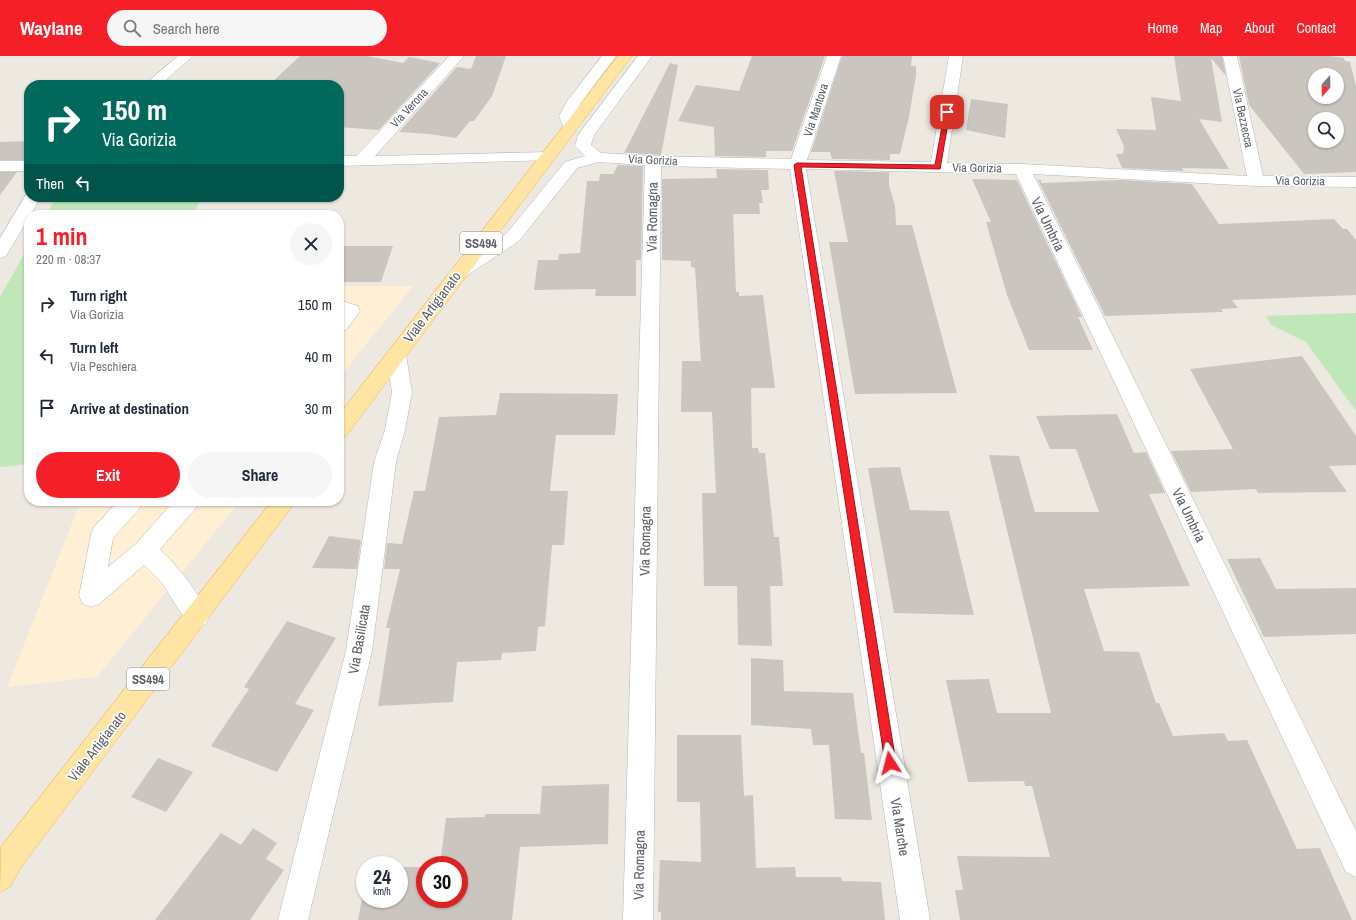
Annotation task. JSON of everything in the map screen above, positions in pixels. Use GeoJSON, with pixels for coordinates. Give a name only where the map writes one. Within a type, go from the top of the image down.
{"type":"FeatureCollection","features":[{"type":"Feature","properties":{"kind":"main road","name":"Viale Artigianato"},"geometry":{"type":"LineString","coordinates":[[344,423],[457,274],[626,56]]}},
{"type":"Feature","properties":{"kind":"main road","name":"Viale Artigianato"},"geometry":{"type":"LineString","coordinates":[[4,867],[281,506]]}},
{"type":"Feature","properties":{"kind":"street"},"geometry":{"type":"LineString","coordinates":[[157,80],[186,56]]}},
{"type":"Feature","properties":{"kind":"street","name":"Via Verona"},"geometry":{"type":"LineString","coordinates":[[361,161],[457,56]]}},
{"type":"Feature","properties":{"kind":"street"},"geometry":{"type":"LineString","coordinates":[[570,128],[567,116],[573,103],[609,56]]}},
{"type":"Feature","properties":{"kind":"street"},"geometry":{"type":"LineString","coordinates":[[597,157],[583,146],[586,135],[646,56]]}},
{"type":"Feature","properties":{"kind":"street","name":"Via Mantova"},"geometry":{"type":"LineString","coordinates":[[797,165],[834,56]]}},
{"type":"Feature","properties":{"kind":"street"},"geometry":{"type":"LineString","coordinates":[[938,168],[956,56]]}},
{"type":"Feature","properties":{"kind":"street","name":"Via Bezzecca"},"geometry":{"type":"LineString","coordinates":[[1230,56],[1256,181]]}},
{"type":"Feature","properties":{"kind":"street"},"geometry":{"type":"LineString","coordinates":[[344,161],[548,157]]}},
{"type":"Feature","properties":{"kind":"street"},"geometry":{"type":"LineString","coordinates":[[457,274],[513,237],[571,165],[597,157]]}},
{"type":"Feature","properties":{"kind":"street","name":"Via Gorizia"},"geometry":{"type":"LineString","coordinates":[[597,157],[653,161],[1022,169],[1256,181],[1356,182]]}},
{"type":"Feature","properties":{"kind":"street","name":"Via Romagna"},"geometry":{"type":"LineString","coordinates":[[638,920],[653,161]]}},
{"type":"Feature","properties":{"kind":"street","name":"Via Marche"},"geometry":{"type":"LineString","coordinates":[[797,165],[915,920]]}},
{"type":"Feature","properties":{"kind":"street"},"geometry":{"type":"LineString","coordinates":[[0,166],[24,166]]}},
{"type":"Feature","properties":{"kind":"street","name":"Via Umbria"},"geometry":{"type":"LineString","coordinates":[[1022,169],[1356,862]]}},
{"type":"Feature","properties":{"kind":"street"},"geometry":{"type":"LineString","coordinates":[[0,252],[24,212]]}},
{"type":"Feature","properties":{"kind":"street"},"geometry":{"type":"LineString","coordinates":[[344,309],[351,311],[344,319]]}},
{"type":"Feature","properties":{"kind":"street","name":"Via Basilicata"},"geometry":{"type":"LineString","coordinates":[[293,920],[359,650],[385,462],[395,430],[402,392],[396,355]]}},
{"type":"Feature","properties":{"kind":"street"},"geometry":{"type":"LineString","coordinates":[[127,506],[102,534],[91,596],[145,550],[184,506]]}},
{"type":"Feature","properties":{"kind":"street"},"geometry":{"type":"LineString","coordinates":[[145,550],[170,575],[197,616]]}},
{"type":"Feature","properties":{"kind":"shaded area"},"geometry":{"type":"Polygon","coordinates":[[[344,286],[413,286],[344,372],[344,286]]]}},
{"type":"Feature","properties":{"kind":"shaded area"},"geometry":{"type":"Polygon","coordinates":[[[79,506],[236,506],[97,677],[7,687],[79,506]]]}},
{"type":"Feature","properties":{"kind":"green space"},"geometry":{"type":"Polygon","coordinates":[[[53,202],[199,202],[196,210],[49,210],[53,202]]]}},
{"type":"Feature","properties":{"kind":"green space"},"geometry":{"type":"Polygon","coordinates":[[[24,254],[24,465],[0,467],[0,297],[24,254]]]}},
{"type":"Feature","properties":{"kind":"green space"},"geometry":{"type":"Polygon","coordinates":[[[1356,313],[1356,411],[1306,342],[1271,325],[1266,316],[1356,313]]]}},
{"type":"Feature","properties":{"kind":"building"},"geometry":{"type":"Polygon","coordinates":[[[300,56],[367,56],[403,63],[409,57],[440,63],[379,130],[344,127],[344,80],[274,80],[300,56]]]}},
{"type":"Feature","properties":{"kind":"building"},"geometry":{"type":"Polygon","coordinates":[[[476,56],[506,56],[492,96],[474,121],[470,121],[456,138],[399,132],[457,67],[471,69],[476,56]]]}},
{"type":"Feature","properties":{"kind":"building"},"geometry":{"type":"Polygon","coordinates":[[[752,56],[825,56],[792,151],[766,151],[766,157],[715,156],[714,127],[678,121],[696,85],[739,91],[752,56]]]}},
{"type":"Feature","properties":{"kind":"building"},"geometry":{"type":"Polygon","coordinates":[[[842,56],[912,56],[911,66],[916,66],[916,75],[909,117],[900,154],[890,154],[890,160],[832,159],[830,152],[811,152],[842,56]]]}},
{"type":"Feature","properties":{"kind":"building"},"geometry":{"type":"Polygon","coordinates":[[[1174,56],[1222,56],[1226,76],[1211,58],[1222,122],[1199,119],[1229,169],[1182,168],[1184,171],[1122,168],[1116,154],[1123,154],[1124,146],[1116,129],[1156,130],[1151,97],[1181,101],[1174,56]]]}},
{"type":"Feature","properties":{"kind":"building"},"geometry":{"type":"Polygon","coordinates":[[[1239,56],[1329,56],[1344,58],[1345,61],[1350,62],[1356,86],[1356,172],[1304,174],[1249,105],[1239,56]]]}},
{"type":"Feature","properties":{"kind":"building"},"geometry":{"type":"Polygon","coordinates":[[[670,63],[678,65],[661,155],[624,153],[670,63]]]}},
{"type":"Feature","properties":{"kind":"building"},"geometry":{"type":"Polygon","coordinates":[[[971,99],[1008,104],[1005,138],[966,130],[971,99]]]}},
{"type":"Feature","properties":{"kind":"building"},"geometry":{"type":"Polygon","coordinates":[[[24,141],[24,160],[0,160],[0,142],[24,141]]]}},
{"type":"Feature","properties":{"kind":"building"},"geometry":{"type":"Polygon","coordinates":[[[618,165],[643,166],[641,260],[636,260],[636,296],[595,296],[596,289],[534,290],[538,260],[558,260],[559,254],[580,253],[587,181],[599,181],[600,174],[613,174],[618,165]]]}},
{"type":"Feature","properties":{"kind":"building"},"geometry":{"type":"Polygon","coordinates":[[[716,169],[768,170],[769,190],[761,190],[763,203],[759,203],[760,214],[733,214],[736,292],[739,292],[739,296],[763,295],[775,388],[751,388],[752,448],[758,448],[759,453],[765,453],[774,537],[779,537],[783,586],[770,586],[772,646],[738,645],[737,586],[704,586],[702,493],[716,493],[712,412],[681,412],[682,361],[701,361],[695,268],[691,267],[691,261],[662,260],[662,179],[717,178],[716,169]]]}},
{"type":"Feature","properties":{"kind":"building"},"geometry":{"type":"Polygon","coordinates":[[[834,171],[889,172],[889,185],[895,206],[896,225],[912,225],[957,393],[855,394],[829,242],[848,242],[834,171]]]}},
{"type":"Feature","properties":{"kind":"building"},"geometry":{"type":"Polygon","coordinates":[[[0,172],[17,172],[0,195],[0,172]]]}},
{"type":"Feature","properties":{"kind":"building"},"geometry":{"type":"Polygon","coordinates":[[[972,179],[1017,180],[1082,317],[1078,317],[1093,350],[1029,350],[1007,295],[986,222],[991,222],[972,179]]]}},
{"type":"Feature","properties":{"kind":"building"},"geometry":{"type":"Polygon","coordinates":[[[1038,180],[1041,180],[1041,183],[1120,180],[1192,184],[1219,224],[1334,219],[1343,229],[1347,229],[1356,240],[1356,295],[1232,300],[1238,308],[1221,309],[1223,312],[1105,316],[1038,180]]]}},
{"type":"Feature","properties":{"kind":"building"},"geometry":{"type":"Polygon","coordinates":[[[344,246],[393,246],[381,282],[344,282],[344,246]]]}},
{"type":"Feature","properties":{"kind":"building"},"geometry":{"type":"Polygon","coordinates":[[[1302,356],[1356,436],[1356,465],[1329,466],[1347,492],[1258,493],[1256,489],[1191,492],[1171,451],[1233,449],[1190,369],[1302,356]]]}},
{"type":"Feature","properties":{"kind":"building"},"geometry":{"type":"Polygon","coordinates":[[[500,393],[618,394],[615,435],[556,435],[550,491],[568,491],[564,545],[552,545],[545,626],[538,627],[536,651],[502,653],[501,660],[457,662],[453,702],[378,706],[390,628],[386,628],[400,569],[384,569],[387,543],[402,544],[414,491],[425,491],[439,417],[496,415],[500,393]]]}},
{"type":"Feature","properties":{"kind":"building"},"geometry":{"type":"Polygon","coordinates":[[[1117,414],[1134,453],[1146,452],[1165,493],[1149,494],[1190,586],[1084,589],[1104,651],[1139,652],[1156,703],[1159,703],[1173,736],[1224,733],[1228,741],[1247,740],[1297,849],[1320,848],[1352,920],[960,920],[955,890],[963,890],[957,856],[1050,857],[1032,786],[1025,786],[1024,781],[968,782],[946,680],[989,679],[997,713],[1051,713],[989,455],[1019,456],[1035,512],[1099,512],[1076,449],[1050,449],[1036,416],[1117,414]]]}},
{"type":"Feature","properties":{"kind":"building"},"geometry":{"type":"Polygon","coordinates":[[[900,467],[910,510],[949,511],[974,615],[894,613],[868,468],[900,467]]]}},
{"type":"Feature","properties":{"kind":"building"},"geometry":{"type":"Polygon","coordinates":[[[329,536],[361,540],[357,569],[312,568],[329,536]]]}},
{"type":"Feature","properties":{"kind":"building"},"geometry":{"type":"Polygon","coordinates":[[[1260,558],[1276,589],[1356,588],[1356,634],[1264,637],[1227,559],[1260,558]]]}},
{"type":"Feature","properties":{"kind":"building"},"geometry":{"type":"Polygon","coordinates":[[[287,621],[336,638],[295,704],[314,710],[277,772],[211,746],[249,689],[244,687],[287,621]]]}},
{"type":"Feature","properties":{"kind":"building"},"geometry":{"type":"Polygon","coordinates":[[[751,658],[783,660],[784,691],[853,693],[861,753],[864,753],[872,820],[835,819],[829,745],[813,745],[811,729],[751,725],[751,658]]]}},
{"type":"Feature","properties":{"kind":"building"},"geometry":{"type":"Polygon","coordinates":[[[677,735],[741,735],[744,796],[753,795],[756,868],[795,867],[796,877],[841,877],[842,881],[881,882],[885,920],[661,920],[661,912],[658,912],[660,860],[701,862],[700,802],[677,802],[677,735]]]}},
{"type":"Feature","properties":{"kind":"building"},"geometry":{"type":"Polygon","coordinates":[[[158,758],[193,772],[166,812],[131,797],[158,758]]]}},
{"type":"Feature","properties":{"kind":"building"},"geometry":{"type":"Polygon","coordinates":[[[609,784],[608,844],[520,847],[512,920],[358,920],[360,908],[408,908],[408,867],[416,867],[416,908],[468,908],[468,856],[441,856],[446,818],[485,817],[485,814],[540,814],[542,786],[609,784]]]}},
{"type":"Feature","properties":{"kind":"building"},"geometry":{"type":"Polygon","coordinates":[[[253,828],[277,843],[266,859],[284,870],[250,920],[155,920],[221,833],[241,845],[253,828]]]}},
{"type":"Feature","properties":{"kind":"route"},"geometry":{"type":"LineString","coordinates":[[890,763],[797,165],[938,168],[947,112]]}}]}
